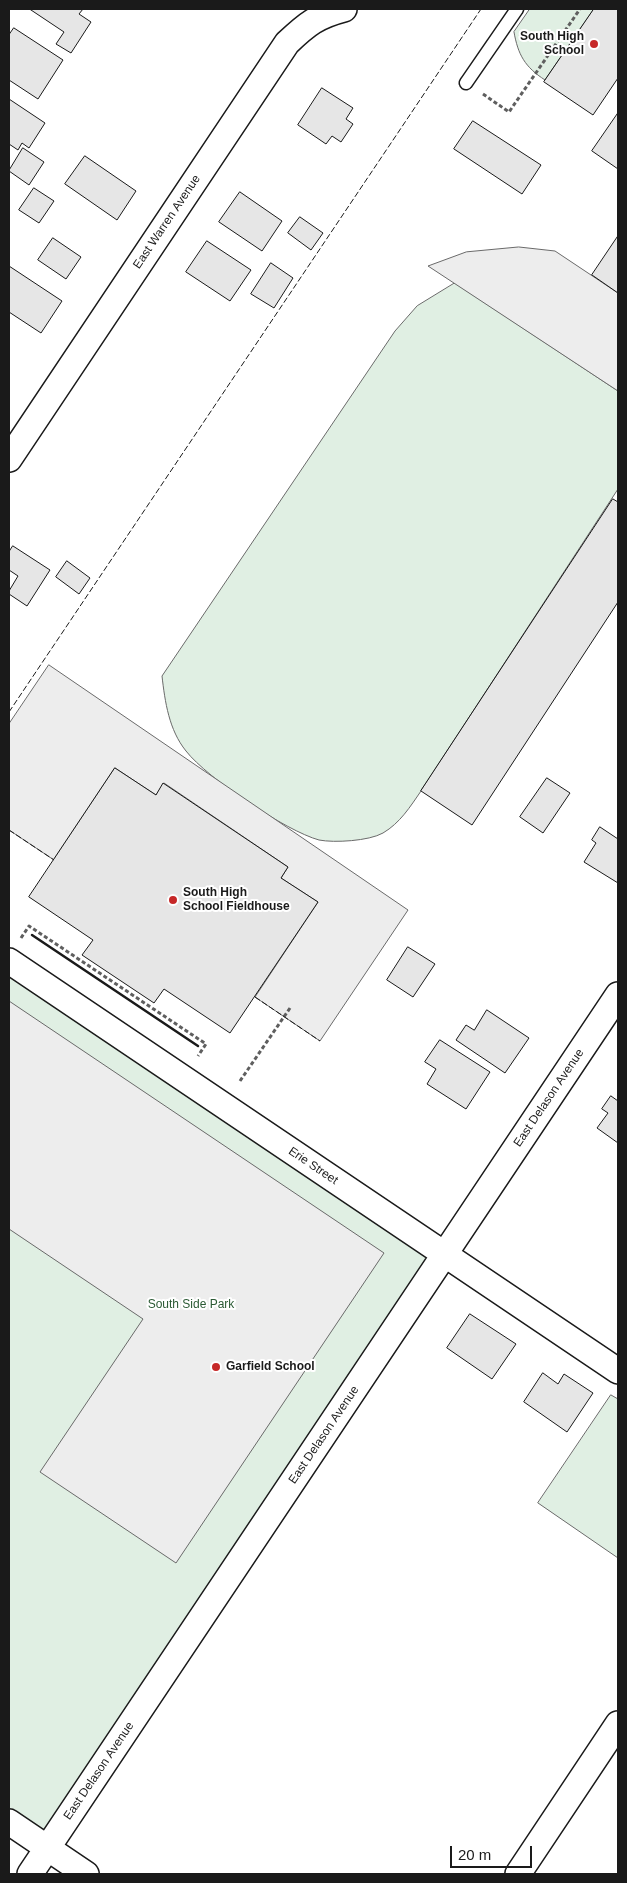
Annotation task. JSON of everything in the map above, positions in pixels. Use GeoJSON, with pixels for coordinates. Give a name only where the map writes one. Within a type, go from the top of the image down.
{"type":"FeatureCollection","features":[{"type":"Feature","properties":{"kind":"street","name":"East Warren Avenue"},"geometry":{"type":"LineString","coordinates":[[9,459],[287,43],[305,26],[322,15],[344,9]]}},
{"type":"Feature","properties":{"kind":"street","name":"Erie Street"},"geometry":{"type":"LineString","coordinates":[[13,952],[183,1078],[618,1371]]}},
{"type":"Feature","properties":{"kind":"street","name":"East Delason Avenue"},"geometry":{"type":"LineString","coordinates":[[30,1874],[618,995]]}},
{"type":"Feature","properties":{"kind":"street"},"geometry":{"type":"LineString","coordinates":[[518,1874],[618,1724]]}},
{"type":"Feature","properties":{"kind":"street"},"geometry":{"type":"LineString","coordinates":[[9,1822],[86,1874]]}},
{"type":"Feature","properties":{"kind":"lane"},"geometry":{"type":"LineString","coordinates":[[466,83],[517,9]]}},
{"type":"Feature","properties":{"kind":"path"},"geometry":{"type":"LineString","coordinates":[[466,83],[509,112],[580,9]]}},
{"type":"Feature","properties":{"kind":"path"},"geometry":{"type":"LineString","coordinates":[[13,952],[29,926],[206,1044],[183,1078]]}},
{"type":"Feature","properties":{"kind":"path"},"geometry":{"type":"LineString","coordinates":[[240,1081],[290,1008]]}},
{"type":"Feature","properties":{"kind":"green space"},"geometry":{"type":"Polygon","coordinates":[[[530,9],[594,9],[545,80],[527,65],[520,54],[514,32],[530,9]]]}},
{"type":"Feature","properties":{"kind":"green space"},"geometry":{"type":"Polygon","coordinates":[[[455,283],[618,391],[618,489],[421,791],[404,814],[389,829],[377,836],[351,841],[319,840],[305,835],[268,815],[229,789],[196,762],[180,743],[172,725],[166,706],[162,676],[395,331],[417,306],[455,283]]]}},
{"type":"Feature","properties":{"kind":"green space","name":"South Side Park"},"geometry":{"type":"Polygon","coordinates":[[[9,961],[445,1255],[47,1848],[9,1822],[9,961]]]}},
{"type":"Feature","properties":{"kind":"green space"},"geometry":{"type":"Polygon","coordinates":[[[611,1395],[618,1399],[618,1558],[538,1503],[611,1395]]]}},
{"type":"Feature","properties":{"kind":"shaded area"},"geometry":{"type":"Polygon","coordinates":[[[519,247],[555,251],[618,293],[618,391],[428,266],[466,252],[519,247]]]}},
{"type":"Feature","properties":{"kind":"shaded area"},"geometry":{"type":"Polygon","coordinates":[[[49,665],[408,910],[320,1041],[255,997],[318,902],[281,878],[288,867],[164,783],[156,795],[115,768],[54,860],[9,830],[9,724],[49,665]]]}},
{"type":"Feature","properties":{"kind":"shaded area"},"geometry":{"type":"Polygon","coordinates":[[[9,1001],[384,1253],[176,1563],[40,1472],[143,1319],[9,1229],[9,1001]]]}},
{"type":"Feature","properties":{"kind":"building"},"geometry":{"type":"Polygon","coordinates":[[[32,9],[83,9],[79,14],[91,22],[71,53],[56,44],[64,32],[32,9]]]}},
{"type":"Feature","properties":{"kind":"building","name":"South High School"},"geometry":{"type":"Polygon","coordinates":[[[594,9],[618,9],[618,78],[593,115],[544,82],[594,9]]]}},
{"type":"Feature","properties":{"kind":"building"},"geometry":{"type":"Polygon","coordinates":[[[14,28],[63,60],[38,99],[9,80],[9,35],[14,28]]]}},
{"type":"Feature","properties":{"kind":"building"},"geometry":{"type":"Polygon","coordinates":[[[322,88],[353,108],[346,119],[353,124],[341,142],[332,136],[326,144],[298,125],[322,88]]]}},
{"type":"Feature","properties":{"kind":"building"},"geometry":{"type":"Polygon","coordinates":[[[9,99],[45,123],[29,148],[22,143],[18,150],[9,144],[9,99]]]}},
{"type":"Feature","properties":{"kind":"building"},"geometry":{"type":"Polygon","coordinates":[[[618,113],[618,169],[592,151],[618,113]]]}},
{"type":"Feature","properties":{"kind":"building"},"geometry":{"type":"Polygon","coordinates":[[[473,121],[541,165],[522,194],[454,149],[473,121]]]}},
{"type":"Feature","properties":{"kind":"building"},"geometry":{"type":"Polygon","coordinates":[[[23,148],[44,162],[29,185],[9,171],[23,148]]]}},
{"type":"Feature","properties":{"kind":"building"},"geometry":{"type":"Polygon","coordinates":[[[85,156],[136,191],[117,220],[65,184],[85,156]]]}},
{"type":"Feature","properties":{"kind":"building"},"geometry":{"type":"Polygon","coordinates":[[[34,188],[54,201],[39,223],[19,210],[34,188]]]}},
{"type":"Feature","properties":{"kind":"building"},"geometry":{"type":"Polygon","coordinates":[[[240,192],[282,221],[262,251],[219,222],[240,192]]]}},
{"type":"Feature","properties":{"kind":"building"},"geometry":{"type":"Polygon","coordinates":[[[300,217],[323,233],[311,250],[288,233],[300,217]]]}},
{"type":"Feature","properties":{"kind":"building"},"geometry":{"type":"Polygon","coordinates":[[[618,236],[618,293],[592,275],[618,236]]]}},
{"type":"Feature","properties":{"kind":"building"},"geometry":{"type":"Polygon","coordinates":[[[53,238],[81,257],[66,279],[38,260],[53,238]]]}},
{"type":"Feature","properties":{"kind":"building"},"geometry":{"type":"Polygon","coordinates":[[[207,241],[251,270],[230,301],[186,272],[207,241]]]}},
{"type":"Feature","properties":{"kind":"building"},"geometry":{"type":"Polygon","coordinates":[[[271,263],[293,278],[274,308],[251,294],[271,263]]]}},
{"type":"Feature","properties":{"kind":"building"},"geometry":{"type":"Polygon","coordinates":[[[9,266],[62,301],[41,333],[9,312],[9,266]]]}},
{"type":"Feature","properties":{"kind":"building"},"geometry":{"type":"Polygon","coordinates":[[[613,499],[618,502],[618,602],[472,825],[421,791],[613,499]]]}},
{"type":"Feature","properties":{"kind":"building"},"geometry":{"type":"Polygon","coordinates":[[[13,546],[50,570],[27,606],[9,594],[18,576],[9,570],[9,552],[13,546]]]}},
{"type":"Feature","properties":{"kind":"building"},"geometry":{"type":"Polygon","coordinates":[[[67,561],[90,578],[79,594],[56,577],[67,561]]]}},
{"type":"Feature","properties":{"kind":"building","name":"South High School Fieldhouse"},"geometry":{"type":"Polygon","coordinates":[[[115,768],[156,795],[163,783],[288,867],[281,878],[318,902],[230,1033],[164,989],[154,1003],[82,955],[93,940],[29,897],[115,768]]]}},
{"type":"Feature","properties":{"kind":"building"},"geometry":{"type":"Polygon","coordinates":[[[547,778],[570,793],[543,833],[520,817],[547,778]]]}},
{"type":"Feature","properties":{"kind":"building"},"geometry":{"type":"Polygon","coordinates":[[[600,827],[618,839],[618,883],[584,862],[596,843],[592,840],[600,827]]]}},
{"type":"Feature","properties":{"kind":"building"},"geometry":{"type":"Polygon","coordinates":[[[408,947],[435,964],[413,997],[387,980],[408,947]]]}},
{"type":"Feature","properties":{"kind":"building"},"geometry":{"type":"Polygon","coordinates":[[[487,1010],[529,1038],[505,1073],[456,1040],[466,1025],[474,1030],[487,1010]]]}},
{"type":"Feature","properties":{"kind":"building"},"geometry":{"type":"Polygon","coordinates":[[[440,1040],[490,1072],[466,1109],[427,1084],[436,1069],[425,1062],[440,1040]]]}},
{"type":"Feature","properties":{"kind":"building"},"geometry":{"type":"Polygon","coordinates":[[[611,1096],[618,1101],[618,1143],[597,1128],[608,1113],[602,1109],[611,1096]]]}},
{"type":"Feature","properties":{"kind":"building"},"geometry":{"type":"Polygon","coordinates":[[[470,1314],[516,1344],[492,1379],[447,1348],[470,1314]]]}},
{"type":"Feature","properties":{"kind":"building"},"geometry":{"type":"Polygon","coordinates":[[[543,1373],[558,1384],[564,1374],[593,1393],[567,1432],[524,1402],[543,1373]]]}},
{"type":"Feature","properties":{"kind":"fence"},"geometry":{"type":"LineString","coordinates":[[9,712],[481,9]]}},
{"type":"Feature","properties":{"kind":"fence"},"geometry":{"type":"LineString","coordinates":[[9,830],[54,860]]}},
{"type":"Feature","properties":{"kind":"fence"},"geometry":{"type":"LineString","coordinates":[[255,997],[320,1041]]}},
{"type":"Feature","properties":{"kind":"wall"},"geometry":{"type":"LineString","coordinates":[[32,935],[198,1046]]}},
{"type":"Feature","properties":{"kind":"place","name":"South High School"},"geometry":{"type":"Point","coordinates":[594,44]}},
{"type":"Feature","properties":{"kind":"place","name":"South High School Fieldhouse"},"geometry":{"type":"Point","coordinates":[173,900]}},
{"type":"Feature","properties":{"kind":"place","name":"Garfield School"},"geometry":{"type":"Point","coordinates":[216,1367]}}]}
